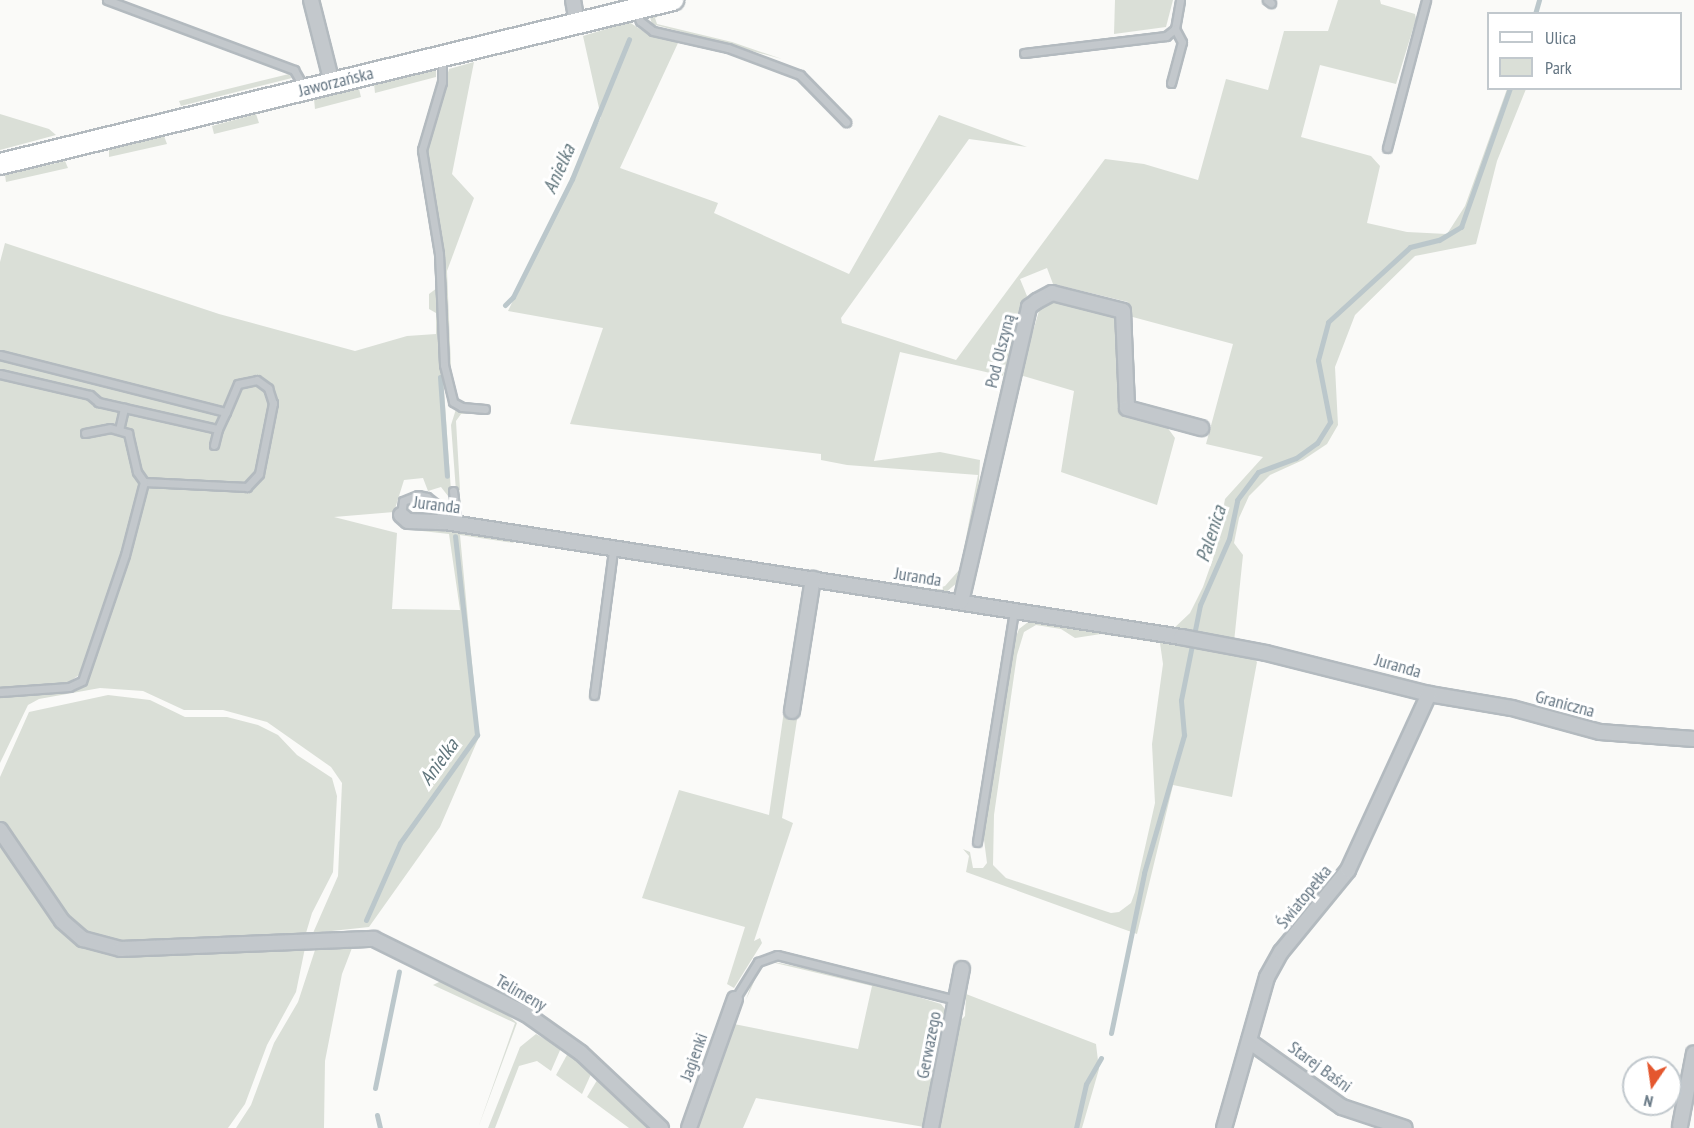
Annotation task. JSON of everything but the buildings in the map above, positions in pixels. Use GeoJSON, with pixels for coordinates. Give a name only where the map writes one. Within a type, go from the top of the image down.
{"type":"FeatureCollection","features":[{"type":"Feature","properties":{"kind":"street"},"geometry":{"type":"LineString","coordinates":[[312,0],[332,83]]}},
{"type":"Feature","properties":{"kind":"street"},"geometry":{"type":"LineString","coordinates":[[573,0],[577,22]]}},
{"type":"Feature","properties":{"kind":"street","name":"Jaworzańska"},"geometry":{"type":"LineString","coordinates":[[0,164],[673,0]]}},
{"type":"Feature","properties":{"kind":"street","name":"Pod Olszyną"},"geometry":{"type":"LineString","coordinates":[[961,602],[1029,307],[1036,301],[1052,293],[1123,310],[1127,408],[1202,428]]}},
{"type":"Feature","properties":{"kind":"street","name":"Juranda"},"geometry":{"type":"LineString","coordinates":[[400,514],[408,521],[451,524],[1181,637],[1394,682],[1429,693]]}},
{"type":"Feature","properties":{"kind":"street"},"geometry":{"type":"LineString","coordinates":[[792,711],[813,579]]}},
{"type":"Feature","properties":{"kind":"street","name":"Graniczna"},"geometry":{"type":"LineString","coordinates":[[1429,693],[1512,708],[1600,732],[1694,739]]}},
{"type":"Feature","properties":{"kind":"street","name":"Światopełka"},"geometry":{"type":"LineString","coordinates":[[1224,1128],[1273,964],[1348,870],[1429,693]]}},
{"type":"Feature","properties":{"kind":"street","name":"Telimeny"},"geometry":{"type":"LineString","coordinates":[[0,830],[62,921],[95,944],[136,948],[338,938],[374,939],[391,945],[526,1014],[581,1053],[661,1128]]}},
{"type":"Feature","properties":{"kind":"street","name":"Gerwazego"},"geometry":{"type":"LineString","coordinates":[[931,1128],[962,969]]}},
{"type":"Feature","properties":{"kind":"street","name":"Jagienki"},"geometry":{"type":"LineString","coordinates":[[689,1128],[735,999]]}},
{"type":"Feature","properties":{"kind":"street","name":"Starej Baśni"},"geometry":{"type":"LineString","coordinates":[[1249,1041],[1342,1107],[1405,1128]]}},
{"type":"Feature","properties":{"kind":"street"},"geometry":{"type":"LineString","coordinates":[[1680,1126],[1694,1053]]}},
{"type":"Feature","properties":{"kind":"lane"},"geometry":{"type":"LineString","coordinates":[[107,0],[294,70],[304,90]]}},
{"type":"Feature","properties":{"kind":"lane"},"geometry":{"type":"LineString","coordinates":[[1171,83],[1182,42],[1175,29],[1180,0]]}},
{"type":"Feature","properties":{"kind":"lane"},"geometry":{"type":"LineString","coordinates":[[1387,148],[1426,0]]}},
{"type":"Feature","properties":{"kind":"lane"},"geometry":{"type":"LineString","coordinates":[[635,9],[640,21],[653,31],[728,48],[800,75],[846,122]]}},
{"type":"Feature","properties":{"kind":"lane"},"geometry":{"type":"LineString","coordinates":[[1024,53],[1166,36],[1175,29]]}},
{"type":"Feature","properties":{"kind":"lane"},"geometry":{"type":"LineString","coordinates":[[442,56],[442,82],[422,150],[439,254],[444,365],[453,402],[462,407],[485,409]]}},
{"type":"Feature","properties":{"kind":"lane"},"geometry":{"type":"LineString","coordinates":[[0,355],[226,412]]}},
{"type":"Feature","properties":{"kind":"lane"},"geometry":{"type":"LineString","coordinates":[[0,375],[90,395],[98,402],[218,429]]}},
{"type":"Feature","properties":{"kind":"lane"},"geometry":{"type":"LineString","coordinates":[[144,482],[158,480],[236,489],[252,484],[262,461],[273,398],[261,382],[244,380],[235,388],[214,445]]}},
{"type":"Feature","properties":{"kind":"lane"},"geometry":{"type":"LineString","coordinates":[[119,430],[124,408]]}},
{"type":"Feature","properties":{"kind":"lane"},"geometry":{"type":"LineString","coordinates":[[0,692],[69,687],[82,681],[125,555],[144,482],[137,472],[130,436],[119,430],[85,433]]}},
{"type":"Feature","properties":{"kind":"lane"},"geometry":{"type":"LineString","coordinates":[[451,524],[453,491]]}},
{"type":"Feature","properties":{"kind":"lane"},"geometry":{"type":"LineString","coordinates":[[400,514],[401,506],[408,498],[427,497],[436,504],[451,524]]}},
{"type":"Feature","properties":{"kind":"lane"},"geometry":{"type":"LineString","coordinates":[[594,696],[613,550]]}},
{"type":"Feature","properties":{"kind":"lane"},"geometry":{"type":"LineString","coordinates":[[977,842],[1014,611]]}},
{"type":"Feature","properties":{"kind":"lane"},"geometry":{"type":"LineString","coordinates":[[735,999],[758,962],[777,955],[956,1000]]}},
{"type":"Feature","properties":{"kind":"green space"},"geometry":{"type":"Polygon","coordinates":[[[1115,0],[1173,0],[1166,27],[1114,34],[1115,0]]]}},
{"type":"Feature","properties":{"kind":"green space"},"geometry":{"type":"Polygon","coordinates":[[[1338,0],[1380,0],[1381,4],[1415,14],[1416,19],[1396,84],[1320,65],[1301,137],[1371,156],[1380,166],[1367,223],[1407,232],[1447,234],[1465,206],[1507,90],[1526,90],[1497,161],[1476,244],[1415,256],[1355,315],[1335,367],[1338,425],[1327,444],[1303,460],[1270,475],[1249,496],[1239,518],[1234,543],[1243,555],[1234,642],[1171,631],[1190,613],[1203,587],[1216,550],[1225,499],[1263,457],[1206,444],[1233,344],[1129,316],[1128,302],[1053,284],[1047,268],[1020,279],[1027,296],[1003,376],[900,352],[874,461],[940,452],[980,460],[978,498],[962,570],[958,582],[945,593],[924,592],[945,586],[960,569],[978,475],[847,465],[821,460],[821,454],[570,424],[603,328],[508,311],[601,117],[583,36],[629,22],[646,33],[678,43],[620,168],[718,203],[714,213],[849,274],[939,115],[1027,147],[969,139],[841,318],[842,323],[956,360],[1105,159],[1144,164],[1198,180],[1226,79],[1268,90],[1284,31],[1328,31],[1338,0]]]}},
{"type":"Feature","properties":{"kind":"green space"},"geometry":{"type":"Polygon","coordinates":[[[663,14],[655,18],[657,24],[732,42],[782,59],[652,24],[650,17],[663,14]]]}},
{"type":"Feature","properties":{"kind":"green space"},"geometry":{"type":"Polygon","coordinates":[[[474,62],[452,174],[474,198],[447,271],[452,391],[441,240],[425,155],[449,69],[474,62]]]}},
{"type":"Feature","properties":{"kind":"green space"},"geometry":{"type":"Polygon","coordinates":[[[436,70],[436,77],[375,93],[374,84],[436,70]]]}},
{"type":"Feature","properties":{"kind":"green space"},"geometry":{"type":"Polygon","coordinates":[[[289,74],[292,78],[181,106],[179,101],[289,74]]]}},
{"type":"Feature","properties":{"kind":"green space"},"geometry":{"type":"Polygon","coordinates":[[[359,89],[361,97],[315,109],[314,99],[359,89]]]}},
{"type":"Feature","properties":{"kind":"green space"},"geometry":{"type":"Polygon","coordinates":[[[0,114],[49,129],[56,135],[0,150],[0,114]]]}},
{"type":"Feature","properties":{"kind":"green space"},"geometry":{"type":"Polygon","coordinates":[[[256,114],[259,123],[214,134],[212,126],[256,114]]]}},
{"type":"Feature","properties":{"kind":"green space"},"geometry":{"type":"Polygon","coordinates":[[[164,136],[167,144],[109,157],[109,150],[164,136]]]}},
{"type":"Feature","properties":{"kind":"green space"},"geometry":{"type":"Polygon","coordinates":[[[65,161],[68,168],[6,182],[5,175],[65,161]]]}},
{"type":"Feature","properties":{"kind":"green space"},"geometry":{"type":"Polygon","coordinates":[[[5,243],[219,314],[355,351],[407,336],[436,334],[436,313],[429,309],[429,294],[437,288],[451,491],[448,496],[441,487],[428,491],[423,478],[404,480],[394,512],[334,517],[397,533],[392,609],[460,610],[449,534],[413,530],[415,527],[510,539],[514,543],[460,535],[479,737],[440,827],[369,927],[313,933],[338,876],[342,783],[331,767],[267,722],[223,710],[184,710],[143,691],[100,688],[39,699],[28,705],[0,763],[0,698],[57,693],[85,684],[89,677],[79,675],[68,683],[0,688],[0,262],[5,243]]]}},
{"type":"Feature","properties":{"kind":"green space"},"geometry":{"type":"Polygon","coordinates":[[[1053,298],[1115,317],[1120,410],[1167,427],[1175,438],[1157,505],[1061,472],[1074,391],[1020,375],[1041,304],[1053,298]]]}},
{"type":"Feature","properties":{"kind":"green space"},"geometry":{"type":"Polygon","coordinates":[[[456,409],[487,412],[461,414],[456,421],[460,490],[456,491],[451,425],[456,409]]]}},
{"type":"Feature","properties":{"kind":"green space"},"geometry":{"type":"Polygon","coordinates":[[[1032,619],[1249,654],[1257,662],[1232,797],[1173,785],[1137,934],[966,872],[969,856],[963,849],[970,852],[973,868],[983,868],[987,863],[983,832],[1013,644],[1019,629],[1032,619]],[[1036,625],[1024,632],[1017,655],[994,815],[993,865],[1006,878],[1111,913],[1119,912],[1131,903],[1135,892],[1155,803],[1152,744],[1163,664],[1160,643],[1101,634],[1075,638],[1061,629],[1036,625]]]}},
{"type":"Feature","properties":{"kind":"green space"},"geometry":{"type":"Polygon","coordinates":[[[108,695],[150,700],[185,717],[227,717],[258,725],[278,735],[297,755],[332,778],[337,796],[333,872],[312,913],[306,933],[138,944],[108,943],[74,928],[0,823],[0,777],[29,712],[108,695]]]}},
{"type":"Feature","properties":{"kind":"green space"},"geometry":{"type":"Polygon","coordinates":[[[784,711],[798,713],[782,818],[793,823],[754,941],[760,938],[762,943],[734,988],[727,984],[745,927],[642,898],[679,790],[769,815],[784,711]]]}},
{"type":"Feature","properties":{"kind":"green space"},"geometry":{"type":"Polygon","coordinates":[[[0,837],[86,946],[305,948],[296,992],[267,1045],[245,1104],[228,1128],[0,1128],[0,837]]]}},
{"type":"Feature","properties":{"kind":"green space"},"geometry":{"type":"Polygon","coordinates":[[[349,944],[352,948],[342,974],[325,1061],[324,1128],[236,1128],[251,1105],[274,1043],[298,1002],[316,947],[349,944]]]}},
{"type":"Feature","properties":{"kind":"green space"},"geometry":{"type":"Polygon","coordinates":[[[769,961],[856,978],[941,1004],[948,1013],[924,1127],[756,1098],[743,1128],[696,1128],[734,1024],[858,1049],[872,986],[771,962],[760,968],[746,1000],[755,973],[759,967],[769,961]]]}},
{"type":"Feature","properties":{"kind":"green space"},"geometry":{"type":"Polygon","coordinates":[[[441,981],[503,1011],[517,1023],[478,1128],[515,1023],[433,985],[441,981]]]}},
{"type":"Feature","properties":{"kind":"green space"},"geometry":{"type":"Polygon","coordinates":[[[966,994],[1096,1044],[1099,1069],[1082,1128],[936,1128],[956,1025],[965,1016],[966,994]]]}},
{"type":"Feature","properties":{"kind":"green space"},"geometry":{"type":"Polygon","coordinates":[[[536,1034],[561,1048],[551,1071],[537,1061],[519,1066],[495,1128],[488,1128],[520,1047],[536,1034]]]}},
{"type":"Feature","properties":{"kind":"green space"},"geometry":{"type":"Polygon","coordinates":[[[568,1053],[592,1072],[582,1094],[556,1075],[568,1053]]]}},
{"type":"Feature","properties":{"kind":"green space"},"geometry":{"type":"Polygon","coordinates":[[[599,1077],[652,1128],[629,1128],[587,1097],[599,1077]]]}},
{"type":"Feature","properties":{"kind":"waterway","name":"Palenica"},"geometry":{"type":"LineString","coordinates":[[1536,12],[1539,0]]}},
{"type":"Feature","properties":{"kind":"waterway","name":"Anielka"},"geometry":{"type":"LineString","coordinates":[[505,305],[513,297],[572,179],[629,39]]}},
{"type":"Feature","properties":{"kind":"waterway","name":"Palenica"},"geometry":{"type":"LineString","coordinates":[[1111,1033],[1144,873],[1184,735],[1181,700],[1200,605],[1229,539],[1237,500],[1258,472],[1296,458],[1317,443],[1330,422],[1318,360],[1328,322],[1410,247],[1439,240],[1461,227],[1509,90]]}},
{"type":"Feature","properties":{"kind":"waterway","name":"Anielka"},"geometry":{"type":"LineString","coordinates":[[440,377],[447,476]]}},
{"type":"Feature","properties":{"kind":"waterway","name":"Anielka"},"geometry":{"type":"LineString","coordinates":[[366,920],[400,843],[477,735],[455,536]]}},
{"type":"Feature","properties":{"kind":"waterway","name":"Anielka"},"geometry":{"type":"LineString","coordinates":[[375,1088],[399,971]]}},
{"type":"Feature","properties":{"kind":"waterway","name":"Palenica"},"geometry":{"type":"LineString","coordinates":[[1076,1128],[1086,1084],[1101,1058]]}},
{"type":"Feature","properties":{"kind":"waterway","name":"Anielka"},"geometry":{"type":"LineString","coordinates":[[377,1115],[380,1128]]}}]}
